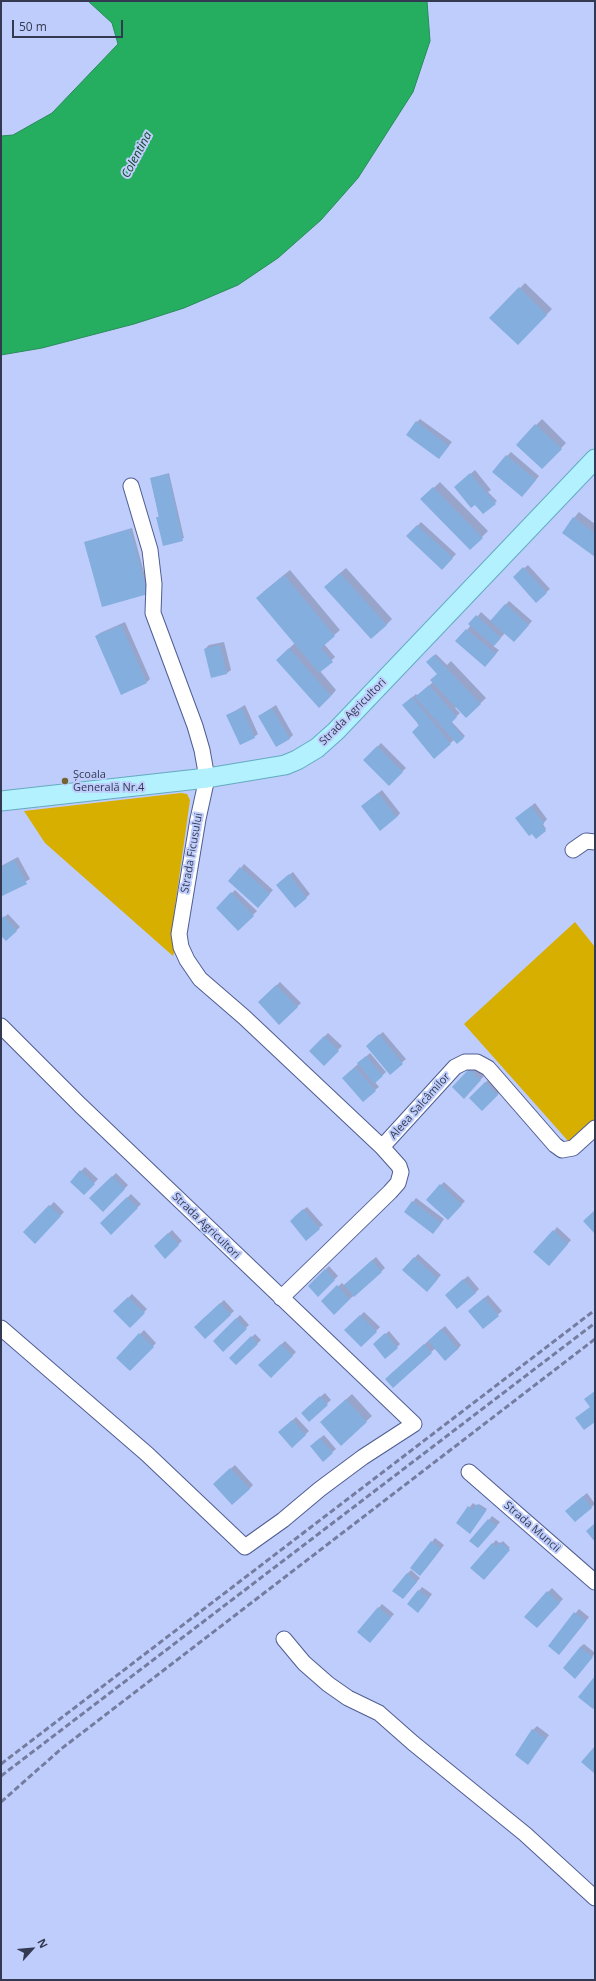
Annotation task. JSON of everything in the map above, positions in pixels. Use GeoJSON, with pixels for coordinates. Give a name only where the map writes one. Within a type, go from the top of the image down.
{"type":"FeatureCollection","features":[{"type":"Feature","properties":{"kind":"main road","name":"Strada Agricultori"},"geometry":{"type":"LineString","coordinates":[[1,801],[207,778],[285,765],[297,760],[326,740],[595,459]]}},
{"type":"Feature","properties":{"kind":"street","name":"Strada Ficusului"},"geometry":{"type":"LineString","coordinates":[[131,486],[150,550],[154,584],[152,612],[196,726],[207,778],[198,819],[179,934],[181,946],[187,960],[200,979],[244,1017],[382,1147]]}},
{"type":"Feature","properties":{"kind":"street"},"geometry":{"type":"LineString","coordinates":[[573,850],[586,841],[595,842]]}},
{"type":"Feature","properties":{"kind":"street","name":"Strada Agricultori"},"geometry":{"type":"LineString","coordinates":[[1,1026],[80,1105],[414,1424],[363,1457],[320,1489],[283,1520],[245,1547],[104,1414],[49,1371],[1,1328]]}},
{"type":"Feature","properties":{"kind":"street","name":"Aleea Salcâmilor"},"geometry":{"type":"LineString","coordinates":[[281,1298],[312,1270],[351,1228],[398,1183],[401,1172],[399,1166],[382,1147],[455,1067],[465,1062],[477,1062],[488,1068],[555,1145],[562,1150],[573,1148],[595,1128]]}},
{"type":"Feature","properties":{"kind":"street","name":"Strada Muncii"},"geometry":{"type":"LineString","coordinates":[[469,1472],[595,1582]]}},
{"type":"Feature","properties":{"kind":"street"},"geometry":{"type":"LineString","coordinates":[[284,1639],[304,1663],[328,1684],[348,1698],[379,1713],[412,1743],[525,1834],[595,1898]]}},
{"type":"Feature","properties":{"kind":"shaded area"},"geometry":{"type":"Polygon","coordinates":[[[181,793],[187,794],[190,800],[174,914],[175,949],[173,956],[45,843],[24,811],[181,793]]]}},
{"type":"Feature","properties":{"kind":"shaded area"},"geometry":{"type":"Polygon","coordinates":[[[575,922],[595,947],[595,1119],[569,1142],[464,1024],[575,922]]]}},
{"type":"Feature","properties":{"kind":"water","name":"Colentina"},"geometry":{"type":"Polygon","coordinates":[[[88,1],[427,1],[430,41],[413,92],[358,178],[321,220],[278,258],[238,285],[184,308],[134,324],[42,348],[1,355],[1,136],[13,135],[52,113],[118,44],[112,23],[88,1]]]}},
{"type":"Feature","properties":{"kind":"building"},"geometry":{"type":"Polygon","coordinates":[[[519,287],[547,315],[518,345],[489,318],[519,287]]]}},
{"type":"Feature","properties":{"kind":"building"},"geometry":{"type":"Polygon","coordinates":[[[416,421],[449,446],[439,459],[406,435],[416,421]]]}},
{"type":"Feature","properties":{"kind":"building"},"geometry":{"type":"Polygon","coordinates":[[[535,424],[562,449],[542,469],[516,445],[535,424]]]}},
{"type":"Feature","properties":{"kind":"building"},"geometry":{"type":"Polygon","coordinates":[[[506,455],[536,480],[522,497],[492,472],[506,455]]]}},
{"type":"Feature","properties":{"kind":"building"},"geometry":{"type":"Polygon","coordinates":[[[470,473],[496,504],[483,514],[475,505],[471,508],[454,487],[470,473]]]}},
{"type":"Feature","properties":{"kind":"building"},"geometry":{"type":"Polygon","coordinates":[[[168,474],[183,541],[163,546],[156,517],[159,517],[150,478],[168,474]]]}},
{"type":"Feature","properties":{"kind":"building"},"geometry":{"type":"Polygon","coordinates":[[[433,487],[483,538],[470,550],[420,499],[433,487]]]}},
{"type":"Feature","properties":{"kind":"building"},"geometry":{"type":"Polygon","coordinates":[[[573,517],[595,533],[595,557],[562,533],[573,517]]]}},
{"type":"Feature","properties":{"kind":"building"},"geometry":{"type":"Polygon","coordinates":[[[417,525],[453,558],[442,570],[406,536],[417,525]]]}},
{"type":"Feature","properties":{"kind":"building"},"geometry":{"type":"Polygon","coordinates":[[[130,529],[148,594],[102,607],[84,542],[130,529]]]}},
{"type":"Feature","properties":{"kind":"building"},"geometry":{"type":"Polygon","coordinates":[[[523,567],[547,593],[536,603],[513,577],[523,567]]]}},
{"type":"Feature","properties":{"kind":"building"},"geometry":{"type":"Polygon","coordinates":[[[340,573],[387,625],[371,639],[324,587],[340,573]]]}},
{"type":"Feature","properties":{"kind":"building"},"geometry":{"type":"Polygon","coordinates":[[[284,575],[335,636],[321,648],[333,662],[319,673],[256,598],[284,575]]]}},
{"type":"Feature","properties":{"kind":"building"},"geometry":{"type":"Polygon","coordinates":[[[505,604],[529,625],[514,642],[490,621],[505,604]]]}},
{"type":"Feature","properties":{"kind":"building"},"geometry":{"type":"Polygon","coordinates":[[[476,615],[501,638],[494,646],[468,624],[476,615]]]}},
{"type":"Feature","properties":{"kind":"building"},"geometry":{"type":"Polygon","coordinates":[[[121,625],[147,683],[121,695],[95,636],[121,625]]]}},
{"type":"Feature","properties":{"kind":"building"},"geometry":{"type":"Polygon","coordinates":[[[466,629],[496,654],[485,667],[455,641],[466,629]]]}},
{"type":"Feature","properties":{"kind":"building"},"geometry":{"type":"Polygon","coordinates":[[[220,645],[227,674],[211,678],[204,649],[220,645]]]}},
{"type":"Feature","properties":{"kind":"building"},"geometry":{"type":"Polygon","coordinates":[[[289,648],[331,696],[319,708],[276,660],[289,648]]]}},
{"type":"Feature","properties":{"kind":"building"},"geometry":{"type":"Polygon","coordinates":[[[434,655],[481,704],[466,718],[430,680],[437,674],[426,662],[434,655]]]}},
{"type":"Feature","properties":{"kind":"building"},"geometry":{"type":"Polygon","coordinates":[[[429,685],[457,717],[451,723],[464,738],[457,744],[415,697],[429,685]]]}},
{"type":"Feature","properties":{"kind":"building"},"geometry":{"type":"Polygon","coordinates":[[[412,697],[451,744],[434,759],[412,732],[419,725],[402,705],[412,697]]]}},
{"type":"Feature","properties":{"kind":"building"},"geometry":{"type":"Polygon","coordinates":[[[242,708],[255,738],[240,745],[226,715],[242,708]]]}},
{"type":"Feature","properties":{"kind":"building"},"geometry":{"type":"Polygon","coordinates":[[[272,708],[290,739],[276,747],[258,716],[272,708]]]}},
{"type":"Feature","properties":{"kind":"building"},"geometry":{"type":"Polygon","coordinates":[[[377,746],[403,772],[389,786],[363,760],[377,746]]]}},
{"type":"Feature","properties":{"kind":"building"},"geometry":{"type":"Polygon","coordinates":[[[378,793],[397,817],[380,831],[361,806],[378,793]]]}},
{"type":"Feature","properties":{"kind":"building"},"geometry":{"type":"Polygon","coordinates":[[[531,806],[544,823],[542,826],[546,831],[536,839],[532,834],[529,836],[515,818],[531,806]]]}},
{"type":"Feature","properties":{"kind":"building"},"geometry":{"type":"Polygon","coordinates":[[[14,860],[27,884],[2,896],[1,867],[14,860]]]}},
{"type":"Feature","properties":{"kind":"building"},"geometry":{"type":"Polygon","coordinates":[[[240,867],[270,894],[258,908],[228,881],[240,867]]]}},
{"type":"Feature","properties":{"kind":"building"},"geometry":{"type":"Polygon","coordinates":[[[289,874],[307,898],[295,908],[276,885],[289,874]]]}},
{"type":"Feature","properties":{"kind":"building"},"geometry":{"type":"Polygon","coordinates":[[[231,892],[254,916],[238,931],[216,908],[231,892]]]}},
{"type":"Feature","properties":{"kind":"building"},"geometry":{"type":"Polygon","coordinates":[[[4,916],[17,931],[6,941],[1,936],[1,919],[4,916]]]}},
{"type":"Feature","properties":{"kind":"building"},"geometry":{"type":"Polygon","coordinates":[[[276,985],[298,1007],[279,1025],[258,1002],[276,985]]]}},
{"type":"Feature","properties":{"kind":"building"},"geometry":{"type":"Polygon","coordinates":[[[379,1034],[403,1064],[390,1075],[366,1046],[379,1034]]]}},
{"type":"Feature","properties":{"kind":"building"},"geometry":{"type":"Polygon","coordinates":[[[324,1036],[339,1051],[324,1066],[309,1051],[324,1036]]]}},
{"type":"Feature","properties":{"kind":"building"},"geometry":{"type":"Polygon","coordinates":[[[366,1056],[383,1076],[374,1084],[357,1063],[366,1056]]]}},
{"type":"Feature","properties":{"kind":"building"},"geometry":{"type":"Polygon","coordinates":[[[355,1067],[376,1091],[363,1102],[342,1078],[355,1067]]]}},
{"type":"Feature","properties":{"kind":"building"},"geometry":{"type":"Polygon","coordinates":[[[469,1069],[481,1080],[464,1099],[452,1087],[469,1069]]]}},
{"type":"Feature","properties":{"kind":"building"},"geometry":{"type":"Polygon","coordinates":[[[485,1082],[498,1095],[482,1111],[469,1098],[485,1082]]]}},
{"type":"Feature","properties":{"kind":"building"},"geometry":{"type":"Polygon","coordinates":[[[80,1170],[95,1184],[84,1195],[70,1182],[80,1170]]]}},
{"type":"Feature","properties":{"kind":"building"},"geometry":{"type":"Polygon","coordinates":[[[112,1176],[125,1189],[103,1212],[89,1198],[112,1176]]]}},
{"type":"Feature","properties":{"kind":"building"},"geometry":{"type":"Polygon","coordinates":[[[440,1184],[462,1205],[448,1220],[426,1200],[440,1184]]]}},
{"type":"Feature","properties":{"kind":"building"},"geometry":{"type":"Polygon","coordinates":[[[127,1197],[138,1208],[111,1235],[100,1223],[127,1197]]]}},
{"type":"Feature","properties":{"kind":"building"},"geometry":{"type":"Polygon","coordinates":[[[412,1201],[441,1223],[433,1234],[404,1212],[412,1201]]]}},
{"type":"Feature","properties":{"kind":"building"},"geometry":{"type":"Polygon","coordinates":[[[49,1205],[61,1216],[35,1244],[23,1232],[49,1205]]]}},
{"type":"Feature","properties":{"kind":"building"},"geometry":{"type":"Polygon","coordinates":[[[303,1209],[320,1229],[306,1241],[290,1221],[303,1209]]]}},
{"type":"Feature","properties":{"kind":"building"},"geometry":{"type":"Polygon","coordinates":[[[595,1210],[595,1234],[583,1221],[595,1210]]]}},
{"type":"Feature","properties":{"kind":"building"},"geometry":{"type":"Polygon","coordinates":[[[553,1230],[568,1244],[549,1266],[533,1252],[553,1230]]]}},
{"type":"Feature","properties":{"kind":"building"},"geometry":{"type":"Polygon","coordinates":[[[168,1233],[179,1245],[165,1259],[154,1246],[168,1233]]]}},
{"type":"Feature","properties":{"kind":"building"},"geometry":{"type":"Polygon","coordinates":[[[414,1257],[438,1279],[427,1292],[402,1270],[414,1257]]]}},
{"type":"Feature","properties":{"kind":"building"},"geometry":{"type":"Polygon","coordinates":[[[372,1260],[382,1272],[354,1297],[344,1285],[372,1260]]]}},
{"type":"Feature","properties":{"kind":"building"},"geometry":{"type":"Polygon","coordinates":[[[325,1269],[335,1280],[318,1297],[308,1286],[325,1269]]]}},
{"type":"Feature","properties":{"kind":"building"},"geometry":{"type":"Polygon","coordinates":[[[463,1279],[476,1293],[457,1309],[445,1295],[463,1279]]]}},
{"type":"Feature","properties":{"kind":"building"},"geometry":{"type":"Polygon","coordinates":[[[337,1285],[350,1299],[334,1315],[321,1301],[337,1285]]]}},
{"type":"Feature","properties":{"kind":"building"},"geometry":{"type":"Polygon","coordinates":[[[128,1297],[145,1313],[130,1328],[113,1311],[128,1297]]]}},
{"type":"Feature","properties":{"kind":"building"},"geometry":{"type":"Polygon","coordinates":[[[484,1298],[499,1316],[483,1329],[468,1311],[484,1298]]]}},
{"type":"Feature","properties":{"kind":"building"},"geometry":{"type":"Polygon","coordinates":[[[220,1303],[231,1315],[205,1339],[194,1327],[220,1303]]]}},
{"type":"Feature","properties":{"kind":"building"},"geometry":{"type":"Polygon","coordinates":[[[360,1315],[377,1332],[361,1347],[344,1330],[360,1315]]]}},
{"type":"Feature","properties":{"kind":"building"},"geometry":{"type":"Polygon","coordinates":[[[236,1318],[247,1329],[223,1352],[213,1341],[236,1318]]]}},
{"type":"Feature","properties":{"kind":"building"},"geometry":{"type":"Polygon","coordinates":[[[441,1329],[458,1349],[445,1361],[428,1341],[441,1329]]]}},
{"type":"Feature","properties":{"kind":"building"},"geometry":{"type":"Polygon","coordinates":[[[139,1333],[154,1347],[130,1371],[116,1358],[139,1333]]]}},
{"type":"Feature","properties":{"kind":"building"},"geometry":{"type":"Polygon","coordinates":[[[385,1333],[398,1348],[385,1359],[373,1344],[385,1333]]]}},
{"type":"Feature","properties":{"kind":"building"},"geometry":{"type":"Polygon","coordinates":[[[251,1336],[258,1344],[236,1365],[229,1358],[251,1336]]]}},
{"type":"Feature","properties":{"kind":"building"},"geometry":{"type":"Polygon","coordinates":[[[281,1344],[293,1356],[271,1378],[258,1365],[281,1344]]]}},
{"type":"Feature","properties":{"kind":"building"},"geometry":{"type":"Polygon","coordinates":[[[424,1344],[432,1353],[393,1388],[385,1379],[424,1344]]]}},
{"type":"Feature","properties":{"kind":"building"},"geometry":{"type":"Polygon","coordinates":[[[595,1391],[595,1422],[584,1430],[575,1418],[590,1407],[584,1399],[595,1391]]]}},
{"type":"Feature","properties":{"kind":"building"},"geometry":{"type":"Polygon","coordinates":[[[320,1396],[328,1405],[309,1422],[301,1413],[320,1396]]]}},
{"type":"Feature","properties":{"kind":"building"},"geometry":{"type":"Polygon","coordinates":[[[346,1399],[367,1422],[341,1446],[320,1422],[346,1399]]]}},
{"type":"Feature","properties":{"kind":"building"},"geometry":{"type":"Polygon","coordinates":[[[292,1420],[306,1435],[292,1448],[278,1432],[292,1420]]]}},
{"type":"Feature","properties":{"kind":"building"},"geometry":{"type":"Polygon","coordinates":[[[320,1438],[333,1453],[323,1462],[310,1446],[320,1438]]]}},
{"type":"Feature","properties":{"kind":"building"},"geometry":{"type":"Polygon","coordinates":[[[230,1468],[250,1489],[232,1505],[213,1484],[230,1468]]]}},
{"type":"Feature","properties":{"kind":"building"},"geometry":{"type":"Polygon","coordinates":[[[583,1496],[592,1508],[575,1522],[565,1511],[583,1496]]]}},
{"type":"Feature","properties":{"kind":"building"},"geometry":{"type":"Polygon","coordinates":[[[477,1504],[486,1511],[470,1534],[456,1523],[468,1506],[473,1510],[477,1504]]]}},
{"type":"Feature","properties":{"kind":"building"},"geometry":{"type":"Polygon","coordinates":[[[488,1519],[497,1526],[478,1548],[469,1541],[488,1519]]]}},
{"type":"Feature","properties":{"kind":"building"},"geometry":{"type":"Polygon","coordinates":[[[595,1523],[595,1542],[586,1531],[595,1523]]]}},
{"type":"Feature","properties":{"kind":"building"},"geometry":{"type":"Polygon","coordinates":[[[431,1541],[441,1549],[420,1576],[410,1568],[431,1541]]]}},
{"type":"Feature","properties":{"kind":"building"},"geometry":{"type":"Polygon","coordinates":[[[500,1542],[510,1550],[484,1580],[470,1568],[492,1543],[496,1547],[500,1542]]]}},
{"type":"Feature","properties":{"kind":"building"},"geometry":{"type":"Polygon","coordinates":[[[407,1573],[417,1582],[403,1599],[392,1591],[407,1573]]]}},
{"type":"Feature","properties":{"kind":"building"},"geometry":{"type":"Polygon","coordinates":[[[418,1590],[429,1598],[418,1613],[407,1604],[418,1590]]]}},
{"type":"Feature","properties":{"kind":"building"},"geometry":{"type":"Polygon","coordinates":[[[547,1591],[560,1603],[537,1628],[524,1617],[547,1591]]]}},
{"type":"Feature","properties":{"kind":"building"},"geometry":{"type":"Polygon","coordinates":[[[378,1607],[391,1618],[370,1643],[357,1632],[378,1607]]]}},
{"type":"Feature","properties":{"kind":"building"},"geometry":{"type":"Polygon","coordinates":[[[574,1612],[586,1621],[559,1655],[548,1646],[574,1612]]]}},
{"type":"Feature","properties":{"kind":"building"},"geometry":{"type":"Polygon","coordinates":[[[580,1647],[593,1657],[575,1679],[563,1668],[580,1647]]]}},
{"type":"Feature","properties":{"kind":"building"},"geometry":{"type":"Polygon","coordinates":[[[595,1676],[595,1707],[593,1709],[578,1697],[595,1676]]]}},
{"type":"Feature","properties":{"kind":"building"},"geometry":{"type":"Polygon","coordinates":[[[532,1729],[546,1739],[528,1765],[515,1755],[532,1729]]]}},
{"type":"Feature","properties":{"kind":"building"},"geometry":{"type":"Polygon","coordinates":[[[595,1746],[595,1771],[594,1773],[581,1762],[595,1746]]]}},
{"type":"Feature","properties":{"kind":"railway"},"geometry":{"type":"LineString","coordinates":[[1,1764],[595,1310]]}},
{"type":"Feature","properties":{"kind":"railway"},"geometry":{"type":"LineString","coordinates":[[1,1776],[595,1323]]}},
{"type":"Feature","properties":{"kind":"railway"},"geometry":{"type":"LineString","coordinates":[[1,1802],[61,1749],[595,1339]]}},
{"type":"Feature","properties":{"kind":"place","name":"Școala Generală Nr.4"},"geometry":{"type":"Point","coordinates":[65,781]}}]}
